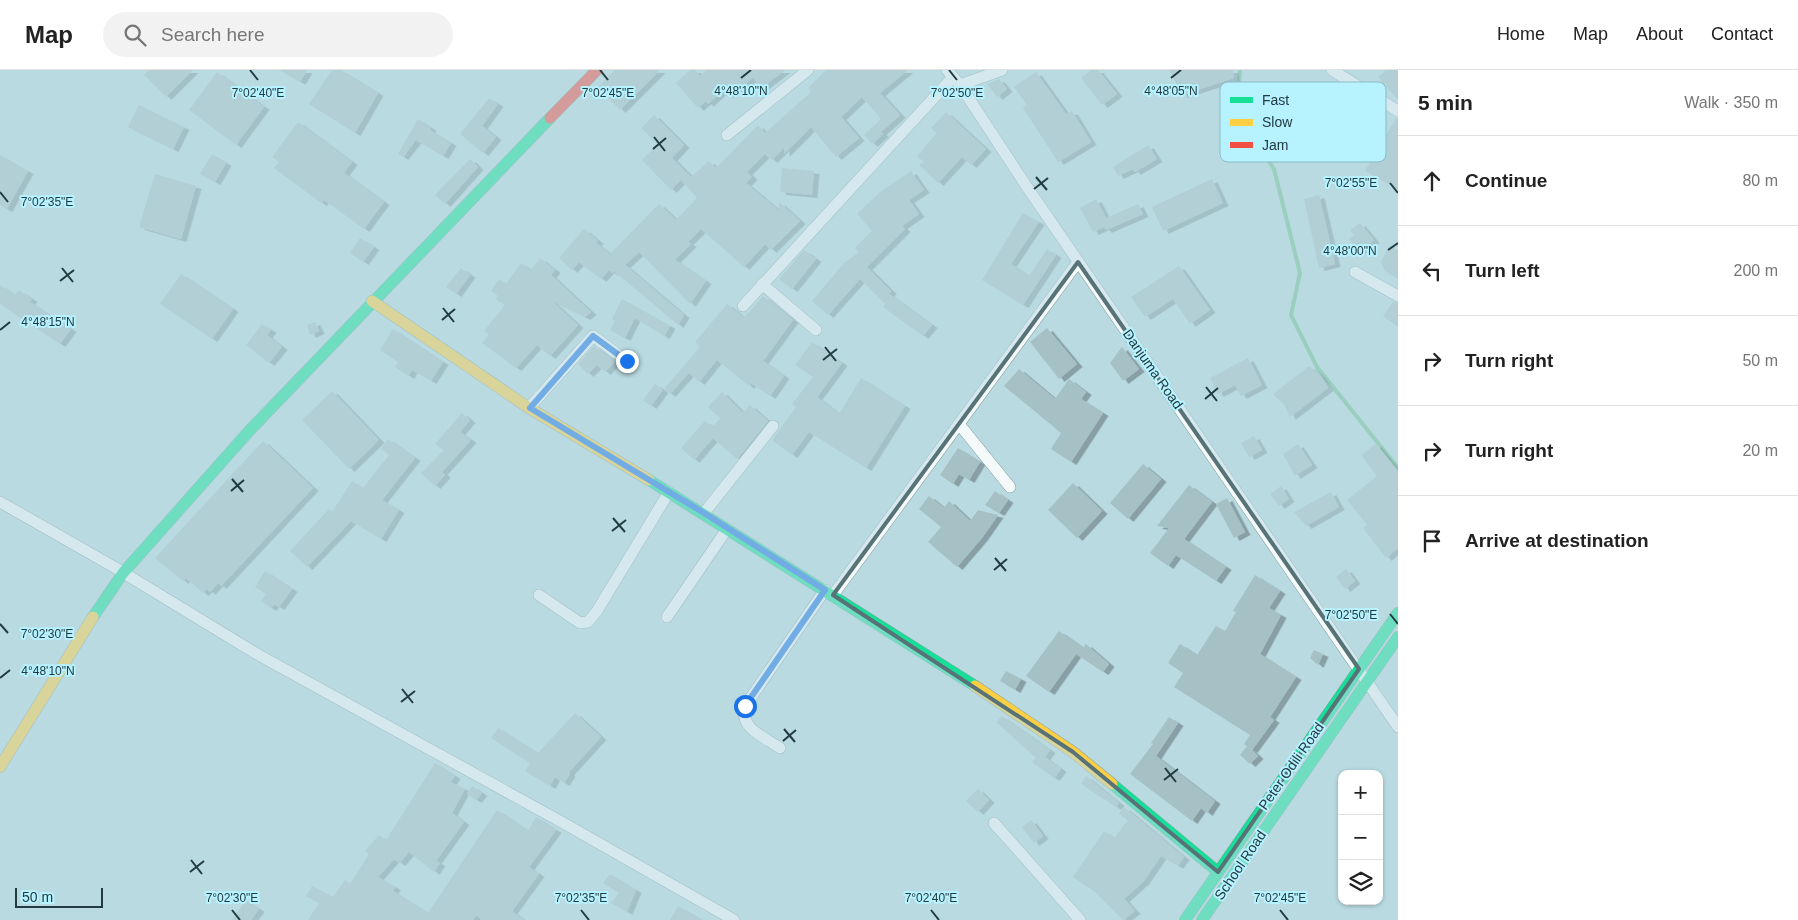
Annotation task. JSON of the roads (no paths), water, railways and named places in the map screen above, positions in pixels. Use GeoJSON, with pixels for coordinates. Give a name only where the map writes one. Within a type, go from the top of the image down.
{"type":"FeatureCollection","features":[{"type":"Feature","properties":{"kind":"street"},"geometry":{"type":"LineString","coordinates":[[0,767],[123,574],[250,430],[372,301],[598,70]]}},
{"type":"Feature","properties":{"kind":"street"},"geometry":{"type":"LineString","coordinates":[[727,135],[808,70]]}},
{"type":"Feature","properties":{"kind":"street"},"geometry":{"type":"LineString","coordinates":[[743,306],[953,77],[1002,70]]}},
{"type":"Feature","properties":{"kind":"street"},"geometry":{"type":"LineString","coordinates":[[1332,70],[1351,82]]}},
{"type":"Feature","properties":{"kind":"street","name":"Danjuma Road"},"geometry":{"type":"LineString","coordinates":[[953,77],[1078,262],[1359,669],[1384,710],[1398,727]]}},
{"type":"Feature","properties":{"kind":"street"},"geometry":{"type":"LineString","coordinates":[[1386,104],[1398,111]]}},
{"type":"Feature","properties":{"kind":"street"},"geometry":{"type":"LineString","coordinates":[[780,748],[745,724],[743,715],[745,706],[959,424],[1078,262]]}},
{"type":"Feature","properties":{"kind":"street"},"geometry":{"type":"LineString","coordinates":[[1355,272],[1398,296]]}},
{"type":"Feature","properties":{"kind":"street"},"geometry":{"type":"LineString","coordinates":[[762,284],[816,330]]}},
{"type":"Feature","properties":{"kind":"street"},"geometry":{"type":"LineString","coordinates":[[372,301],[530,408],[704,513],[986,693],[1073,752],[1218,872]]}},
{"type":"Feature","properties":{"kind":"street"},"geometry":{"type":"LineString","coordinates":[[530,408],[593,336],[627,361]]}},
{"type":"Feature","properties":{"kind":"street"},"geometry":{"type":"LineString","coordinates":[[959,424],[1010,487]]}},
{"type":"Feature","properties":{"kind":"street"},"geometry":{"type":"LineString","coordinates":[[704,513],[773,426]]}},
{"type":"Feature","properties":{"kind":"street"},"geometry":{"type":"LineString","coordinates":[[539,595],[580,623],[588,622],[597,611],[669,492]]}},
{"type":"Feature","properties":{"kind":"street"},"geometry":{"type":"LineString","coordinates":[[0,502],[257,654],[558,820],[734,920]]}},
{"type":"Feature","properties":{"kind":"street"},"geometry":{"type":"LineString","coordinates":[[668,617],[727,529]]}},
{"type":"Feature","properties":{"kind":"street","name":"Peter Odili Road"},"geometry":{"type":"LineString","coordinates":[[1185,920],[1398,613]]}},
{"type":"Feature","properties":{"kind":"street","name":"School Road"},"geometry":{"type":"LineString","coordinates":[[1202,920],[1398,637]]}},
{"type":"Feature","properties":{"kind":"street"},"geometry":{"type":"LineString","coordinates":[[994,823],[1080,920]]}},
{"type":"Feature","properties":{"kind":"waterway"},"geometry":{"type":"LineString","coordinates":[[1239,82],[1240,70]]}},
{"type":"Feature","properties":{"kind":"waterway"},"geometry":{"type":"LineString","coordinates":[[1269,162],[1274,169],[1300,273],[1291,315],[1317,367],[1398,468]]}}]}
